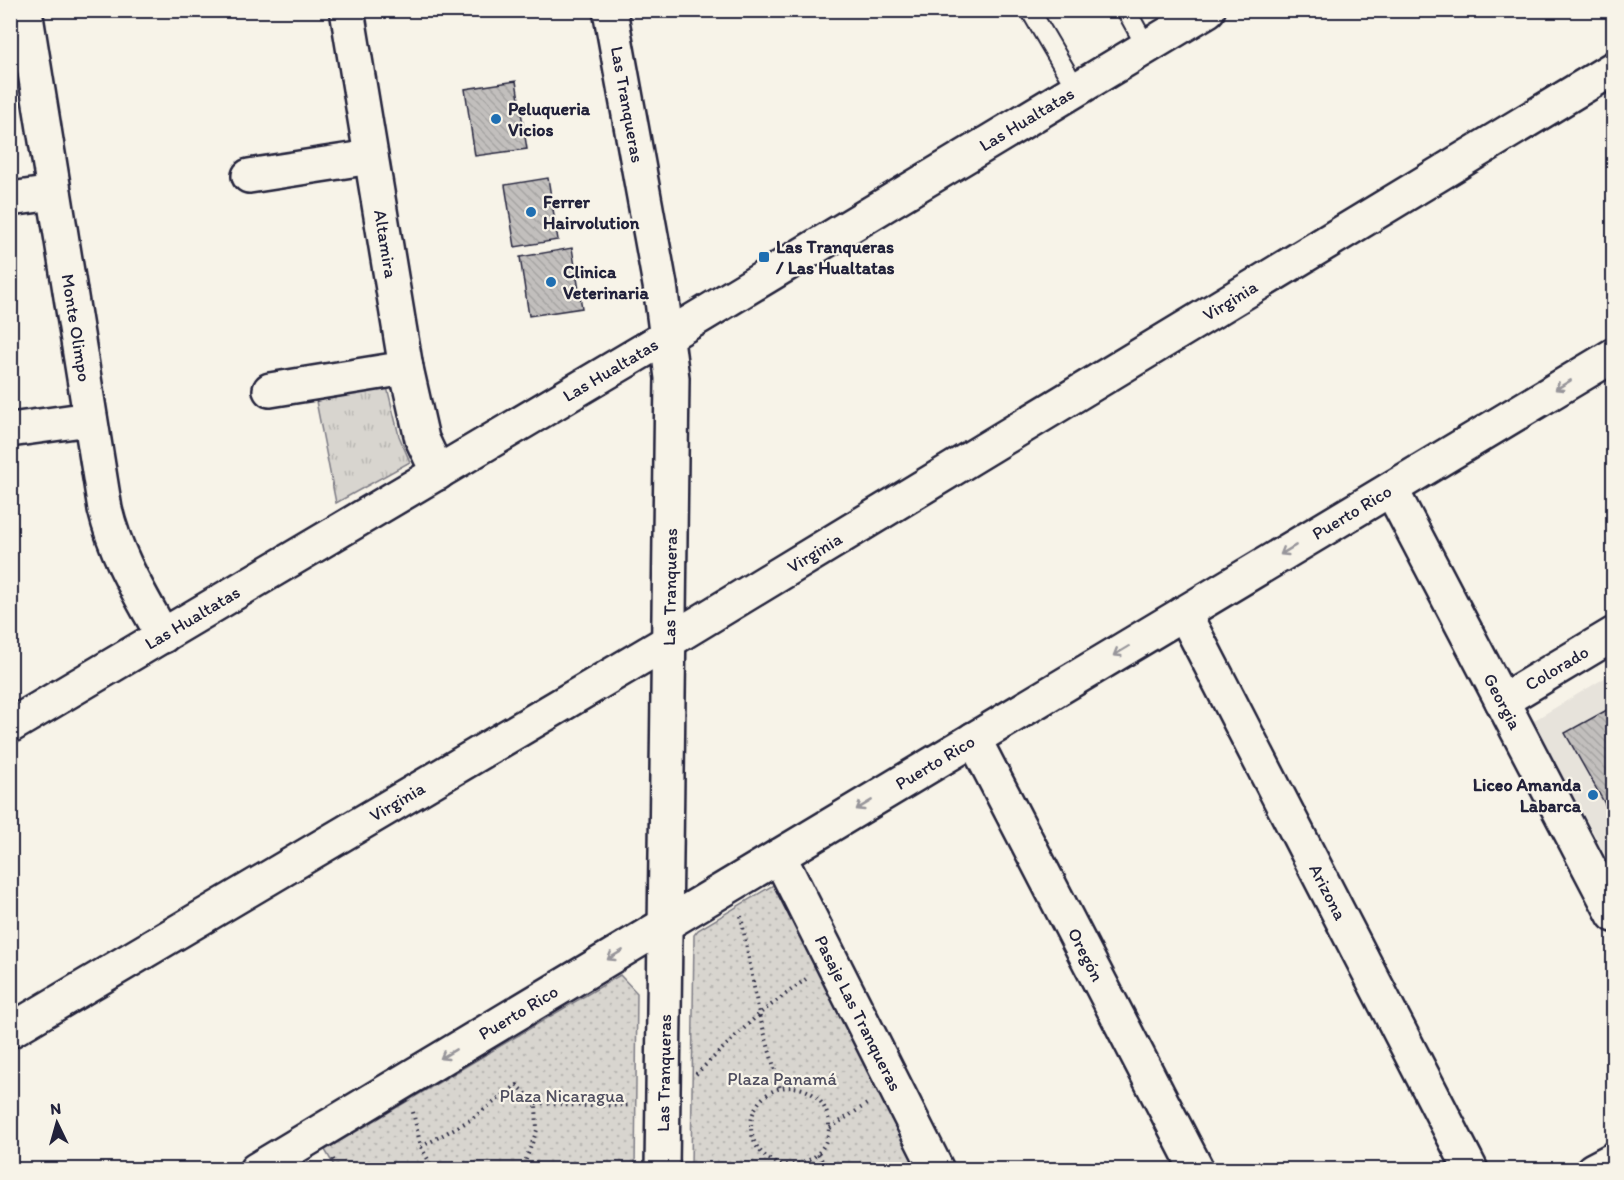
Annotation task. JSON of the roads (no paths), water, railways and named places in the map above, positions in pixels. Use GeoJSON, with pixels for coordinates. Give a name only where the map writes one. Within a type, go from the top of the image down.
{"type":"FeatureCollection","features":[{"type":"Feature","properties":{"kind":"street","name":"Monte Olimpo"},"geometry":{"type":"LineString","coordinates":[[25,10],[105,509],[115,545],[132,582],[163,636]]}},
{"type":"Feature","properties":{"kind":"street","name":"Altamira"},"geometry":{"type":"LineString","coordinates":[[347,10],[406,368],[422,439],[438,473]]}},
{"type":"Feature","properties":{"kind":"street","name":"Las Tranqueras"},"geometry":{"type":"LineString","coordinates":[[610,10],[668,336],[672,392],[662,1170]]}},
{"type":"Feature","properties":{"kind":"street","name":"Las Hualtatas"},"geometry":{"type":"LineString","coordinates":[[10,726],[668,336],[1208,10]]}},
{"type":"Feature","properties":{"kind":"street","name":"Virginia"},"geometry":{"type":"LineString","coordinates":[[10,1031],[669,641],[1614,68]]}},
{"type":"Feature","properties":{"kind":"street"},"geometry":{"type":"LineString","coordinates":[[249,177],[371,157]]}},
{"type":"Feature","properties":{"kind":"street"},"geometry":{"type":"LineString","coordinates":[[10,199],[54,193]]}},
{"type":"Feature","properties":{"kind":"street","name":"Puerto Rico"},"geometry":{"type":"LineString","coordinates":[[256,1170],[1614,355]]}},
{"type":"Feature","properties":{"kind":"street"},"geometry":{"type":"LineString","coordinates":[[270,390],[406,368]]}},
{"type":"Feature","properties":{"kind":"street"},"geometry":{"type":"LineString","coordinates":[[10,430],[90,418]]}},
{"type":"Feature","properties":{"kind":"street","name":"Georgia"},"geometry":{"type":"LineString","coordinates":[[1391,489],[1614,915]]}},
{"type":"Feature","properties":{"kind":"street","name":"Arizona"},"geometry":{"type":"LineString","coordinates":[[1184,613],[1471,1170]]}},
{"type":"Feature","properties":{"kind":"street","name":"Colorado"},"geometry":{"type":"LineString","coordinates":[[1502,701],[1614,634]]}},
{"type":"Feature","properties":{"kind":"street","name":"Oregón"},"geometry":{"type":"LineString","coordinates":[[974,739],[1197,1170]]}},
{"type":"Feature","properties":{"kind":"street","name":"Pasaje Las Tranqueras"},"geometry":{"type":"LineString","coordinates":[[779,856],[937,1170]]}},
{"type":"Feature","properties":{"kind":"street"},"geometry":{"type":"LineString","coordinates":[[1593,1170],[1614,1159]]}},
{"type":"Feature","properties":{"kind":"lane"},"geometry":{"type":"LineString","coordinates":[[1030,10],[1077,90]]}},
{"type":"Feature","properties":{"kind":"lane"},"geometry":{"type":"LineString","coordinates":[[1126,10],[1148,48]]}},
{"type":"Feature","properties":{"kind":"place","name":"Peluqueria Vicios"},"geometry":{"type":"Point","coordinates":[496,119]}},
{"type":"Feature","properties":{"kind":"place","name":"Ferrer Hairvolution"},"geometry":{"type":"Point","coordinates":[531,212]}},
{"type":"Feature","properties":{"kind":"place","name":"Las Tranqueras / Las Hualtatas"},"geometry":{"type":"Point","coordinates":[764,257]}},
{"type":"Feature","properties":{"kind":"place","name":"Clinica Veterinaria"},"geometry":{"type":"Point","coordinates":[551,282]}},
{"type":"Feature","properties":{"kind":"place","name":"Liceo Amanda Labarca"},"geometry":{"type":"Point","coordinates":[1593,795]}},
{"type":"Feature","properties":{"kind":"park label","name":"Plaza Panamá"},"geometry":{"type":"Point","coordinates":[782,1079]}},
{"type":"Feature","properties":{"kind":"park label","name":"Plaza Nicaragua"},"geometry":{"type":"Point","coordinates":[562,1096]}}]}
